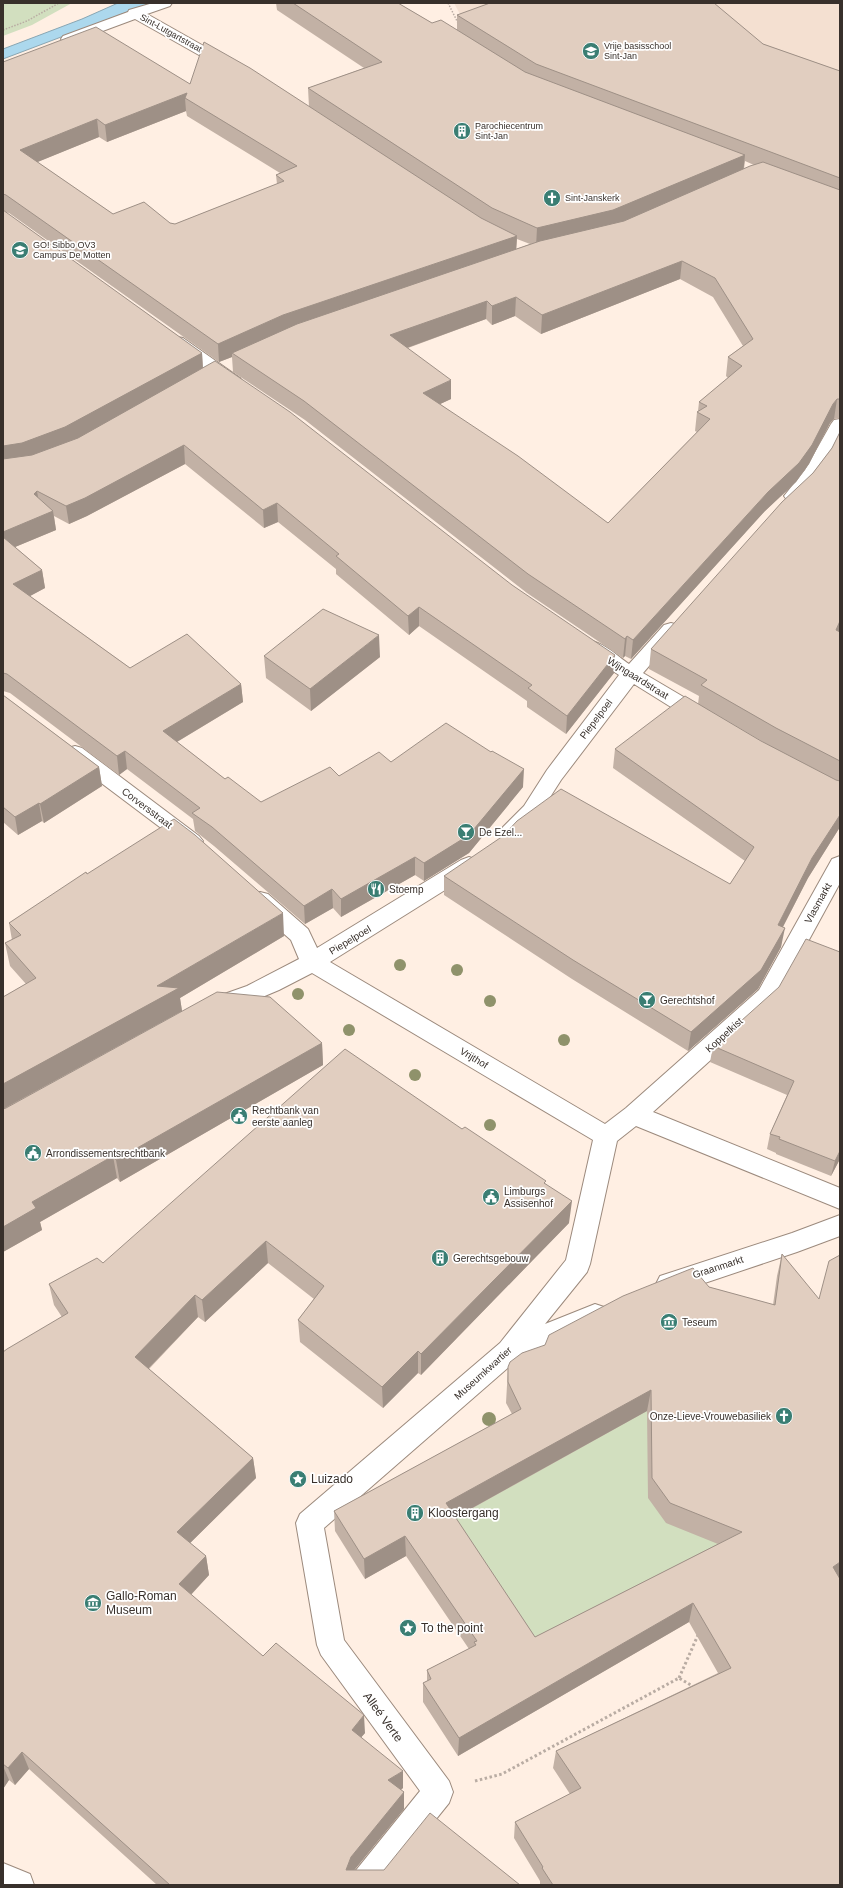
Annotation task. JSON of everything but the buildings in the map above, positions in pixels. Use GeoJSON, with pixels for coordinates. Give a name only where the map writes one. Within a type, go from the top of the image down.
{"type":"FeatureCollection","features":[{"type":"Feature","properties":{"kind":"street"},"geometry":{"type":"LineString","coordinates":[[54,44],[134,13],[165,3]]}},
{"type":"Feature","properties":{"kind":"street","name":"Sint-Lutgartstraat"},"geometry":{"type":"LineString","coordinates":[[134,13],[236,70]]}},
{"type":"Feature","properties":{"kind":"street"},"geometry":{"type":"LineString","coordinates":[[165,334],[248,392]]}},
{"type":"Feature","properties":{"kind":"street"},"geometry":{"type":"LineString","coordinates":[[782,506],[803,487],[818,466],[840,424]]}},
{"type":"Feature","properties":{"kind":"street","name":"Piepelpoel"},"geometry":{"type":"LineString","coordinates":[[202,1012],[248,996],[312,962],[418,898],[493,848],[531,811],[554,775],[631,674],[683,616]]}},
{"type":"Feature","properties":{"kind":"street","name":"Wijngaardstraat"},"geometry":{"type":"LineString","coordinates":[[578,638],[631,674],[718,726]]}},
{"type":"Feature","properties":{"kind":"street","name":"Corversstraat"},"geometry":{"type":"LineString","coordinates":[[60,741],[206,852]]}},
{"type":"Feature","properties":{"kind":"street","name":"Vlasmarkt"},"geometry":{"type":"LineString","coordinates":[[796,942],[840,864]]}},
{"type":"Feature","properties":{"kind":"street"},"geometry":{"type":"LineString","coordinates":[[247,888],[300,935],[312,962]]}},
{"type":"Feature","properties":{"kind":"street","name":"Koppelkist"},"geometry":{"type":"LineString","coordinates":[[634,1115],[767,996],[796,942]]}},
{"type":"Feature","properties":{"kind":"street","name":"Vrijthof"},"geometry":{"type":"LineString","coordinates":[[312,962],[606,1136]]}},
{"type":"Feature","properties":{"kind":"street"},"geometry":{"type":"LineString","coordinates":[[606,1136],[634,1115],[840,1199]]}},
{"type":"Feature","properties":{"kind":"street","name":"Museumkwartier"},"geometry":{"type":"LineString","coordinates":[[310,1523],[509,1351],[578,1264],[606,1136]]}},
{"type":"Feature","properties":{"kind":"street","name":"Graanmarkt"},"geometry":{"type":"LineString","coordinates":[[645,1294],[680,1280],[797,1242],[840,1225]]}},
{"type":"Feature","properties":{"kind":"street"},"geometry":{"type":"LineString","coordinates":[[509,1351],[617,1306]]}},
{"type":"Feature","properties":{"kind":"street","name":"Alleé Verte"},"geometry":{"type":"LineString","coordinates":[[310,1523],[331,1645],[438,1792]]}},
{"type":"Feature","properties":{"kind":"street"},"geometry":{"type":"LineString","coordinates":[[364,1885],[438,1792]]}},
{"type":"Feature","properties":{"kind":"street"},"geometry":{"type":"LineString","coordinates":[[3,1878],[19,1885]]}},
{"type":"Feature","properties":{"kind":"path"},"geometry":{"type":"LineString","coordinates":[[3,30],[27,21],[59,3]]}},
{"type":"Feature","properties":{"kind":"path"},"geometry":{"type":"LineString","coordinates":[[448,3],[461,29]]}},
{"type":"Feature","properties":{"kind":"path"},"geometry":{"type":"LineString","coordinates":[[438,1792],[502,1774],[680,1678],[696,1635],[703,1632]]}},
{"type":"Feature","properties":{"kind":"path"},"geometry":{"type":"LineString","coordinates":[[680,1678],[700,1690]]}},
{"type":"Feature","properties":{"kind":"shaded area","name":"Vrije basisschool Sint-Jan"},"geometry":{"type":"Polygon","coordinates":[[[454,3],[840,3],[840,72],[474,40],[454,3]]]}},
{"type":"Feature","properties":{"kind":"green space"},"geometry":{"type":"Polygon","coordinates":[[[3,3],[72,3],[32,25],[3,36],[3,3]]]}},
{"type":"Feature","properties":{"kind":"green space"},"geometry":{"type":"Polygon","coordinates":[[[684,1390],[786,1527],[533,1656],[445,1523],[684,1390]]]}},
{"type":"Feature","properties":{"kind":"water"},"geometry":{"type":"Polygon","coordinates":[[[118,3],[151,3],[3,59],[3,49],[82,19],[118,3]]]}},
{"type":"Feature","properties":{"kind":"place","name":"Vrije basisschool Sint-Jan"},"geometry":{"type":"Point","coordinates":[591,51]}},
{"type":"Feature","properties":{"kind":"place","name":"Parochiecentrum Sint-Jan"},"geometry":{"type":"Point","coordinates":[462,131]}},
{"type":"Feature","properties":{"kind":"place","name":"Sint-Janskerk"},"geometry":{"type":"Point","coordinates":[552,198]}},
{"type":"Feature","properties":{"kind":"place","name":"GO! Sibbo OV3 Campus De Motten"},"geometry":{"type":"Point","coordinates":[20,250]}},
{"type":"Feature","properties":{"kind":"place","name":"De Ezel..."},"geometry":{"type":"Point","coordinates":[466,832]}},
{"type":"Feature","properties":{"kind":"place","name":"Stoemp"},"geometry":{"type":"Point","coordinates":[376,889]}},
{"type":"Feature","properties":{"kind":"place","name":"Gerechtshof"},"geometry":{"type":"Point","coordinates":[647,1000]}},
{"type":"Feature","properties":{"kind":"place","name":"Rechtbank van eerste aanleg"},"geometry":{"type":"Point","coordinates":[239,1116]}},
{"type":"Feature","properties":{"kind":"place","name":"Arrondissementsrechtbank"},"geometry":{"type":"Point","coordinates":[33,1153]}},
{"type":"Feature","properties":{"kind":"place","name":"Limburgs Assisenhof"},"geometry":{"type":"Point","coordinates":[491,1197]}},
{"type":"Feature","properties":{"kind":"place","name":"Gerechtsgebouw"},"geometry":{"type":"Point","coordinates":[440,1258]}},
{"type":"Feature","properties":{"kind":"place","name":"Teseum"},"geometry":{"type":"Point","coordinates":[669,1322]}},
{"type":"Feature","properties":{"kind":"place","name":"Onze-Lieve-Vrouwebasiliek"},"geometry":{"type":"Point","coordinates":[784,1416]}},
{"type":"Feature","properties":{"kind":"place","name":"Luizado"},"geometry":{"type":"Point","coordinates":[298,1479]}},
{"type":"Feature","properties":{"kind":"place","name":"Kloostergang"},"geometry":{"type":"Point","coordinates":[415,1513]}},
{"type":"Feature","properties":{"kind":"place","name":"Gallo-Roman Museum"},"geometry":{"type":"Point","coordinates":[93,1603]}},
{"type":"Feature","properties":{"kind":"place","name":"To the point"},"geometry":{"type":"Point","coordinates":[408,1628]}}]}
